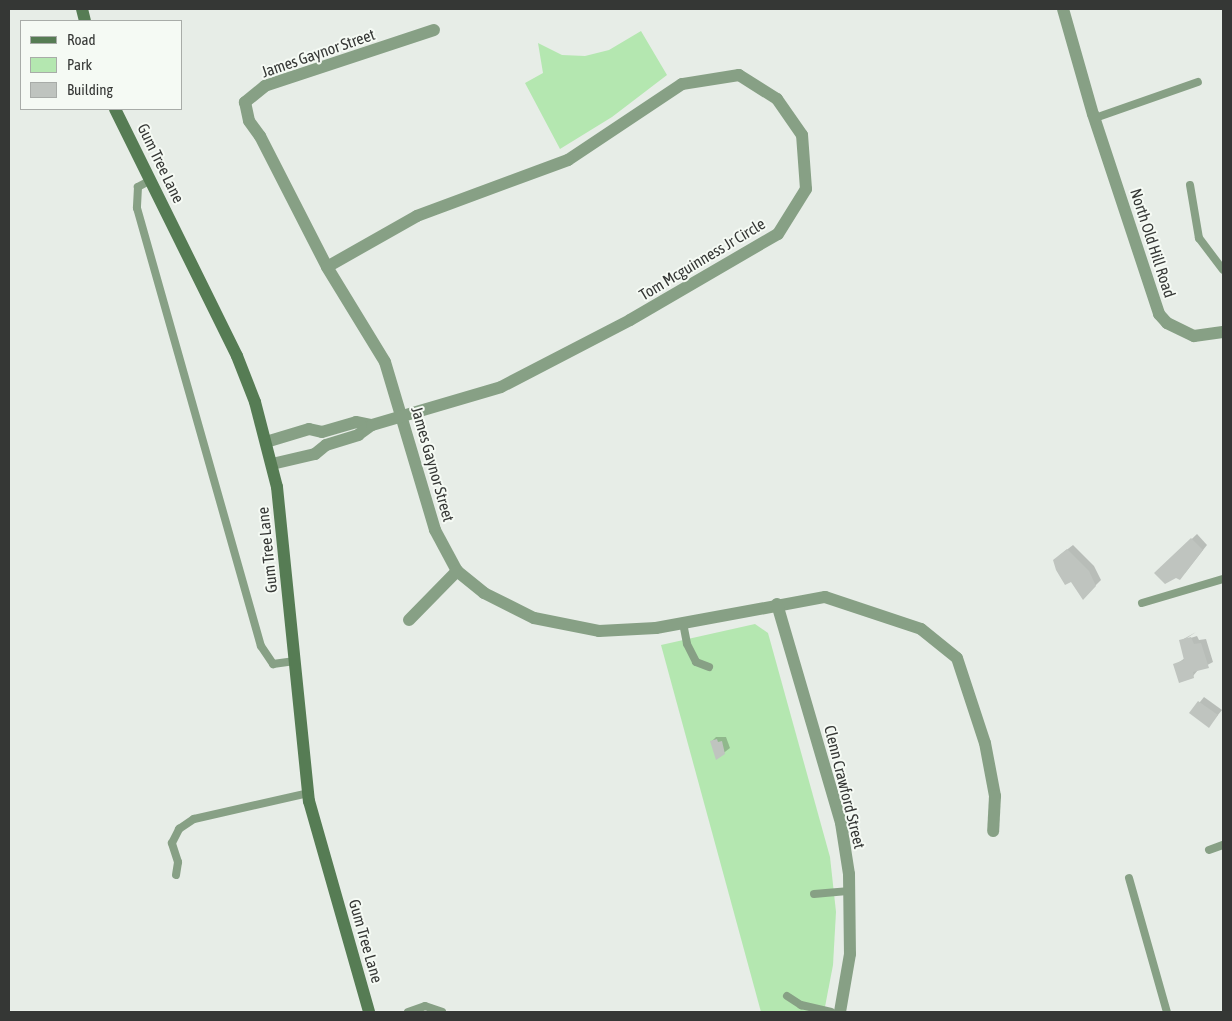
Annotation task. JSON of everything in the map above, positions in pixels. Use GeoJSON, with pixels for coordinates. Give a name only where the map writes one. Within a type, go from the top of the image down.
{"type":"FeatureCollection","features":[{"type":"Feature","properties":{"kind":"street","name":"North Old Hill Road"},"geometry":{"type":"LineString","coordinates":[[1063,9],[1094,116],[1159,314],[1166,323],[1194,336],[1223,332]]}},
{"type":"Feature","properties":{"kind":"street","name":"James Gaynor Street"},"geometry":{"type":"LineString","coordinates":[[434,30],[265,86],[245,102],[248,122],[260,136],[327,267],[384,362],[403,415],[434,530],[457,571],[484,594],[534,618],[599,631],[682,623],[777,604],[825,597],[921,629],[957,658],[985,743],[995,796],[993,831]]}},
{"type":"Feature","properties":{"kind":"street","name":"Tom Mcguinness Jr Circle"},"geometry":{"type":"LineString","coordinates":[[272,464],[315,454],[326,445],[358,435],[372,424],[501,387],[630,320],[778,234],[806,189],[802,135],[777,99],[739,76],[682,84],[568,160],[417,216],[327,267]]}},
{"type":"Feature","properties":{"kind":"street","name":"Gum Tree Lane"},"geometry":{"type":"LineString","coordinates":[[116,110],[237,356],[266,442],[277,487],[308,793],[369,1012]]}},
{"type":"Feature","properties":{"kind":"street","name":"Tom Mcguinness Jr Circle"},"geometry":{"type":"LineString","coordinates":[[266,442],[309,430],[322,432],[356,422],[372,424]]}},
{"type":"Feature","properties":{"kind":"street"},"geometry":{"type":"LineString","coordinates":[[410,620],[457,571]]}},
{"type":"Feature","properties":{"kind":"street","name":"Clenn Crawford Street"},"geometry":{"type":"LineString","coordinates":[[777,604],[841,824],[850,891],[850,954],[840,1012]]}},
{"type":"Feature","properties":{"kind":"lane"},"geometry":{"type":"LineString","coordinates":[[1094,116],[1198,82]]}},
{"type":"Feature","properties":{"kind":"lane"},"geometry":{"type":"LineString","coordinates":[[151,180],[138,187],[137,208],[261,646],[273,664],[295,661]]}},
{"type":"Feature","properties":{"kind":"lane"},"geometry":{"type":"LineString","coordinates":[[1190,185],[1199,238],[1223,270]]}},
{"type":"Feature","properties":{"kind":"lane"},"geometry":{"type":"LineString","coordinates":[[322,432],[326,445]]}},
{"type":"Feature","properties":{"kind":"lane"},"geometry":{"type":"LineString","coordinates":[[1142,603],[1223,579]]}},
{"type":"Feature","properties":{"kind":"lane"},"geometry":{"type":"LineString","coordinates":[[682,623],[687,644],[696,662],[709,667]]}},
{"type":"Feature","properties":{"kind":"lane"},"geometry":{"type":"LineString","coordinates":[[176,875],[178,862],[172,842],[179,829],[194,819],[308,793]]}},
{"type":"Feature","properties":{"kind":"lane"},"geometry":{"type":"LineString","coordinates":[[1209,850],[1223,845]]}},
{"type":"Feature","properties":{"kind":"lane"},"geometry":{"type":"LineString","coordinates":[[1129,878],[1167,1012]]}},
{"type":"Feature","properties":{"kind":"lane"},"geometry":{"type":"LineString","coordinates":[[814,894],[850,891]]}},
{"type":"Feature","properties":{"kind":"lane"},"geometry":{"type":"LineString","coordinates":[[787,996],[801,1005],[830,1012]]}},
{"type":"Feature","properties":{"kind":"lane"},"geometry":{"type":"LineString","coordinates":[[408,1012],[425,1006],[442,1012]]}},
{"type":"Feature","properties":{"kind":"green space"},"geometry":{"type":"Polygon","coordinates":[[[641,31],[667,75],[612,117],[560,149],[525,83],[543,73],[538,43],[562,55],[585,56],[609,50],[641,31]]]}},
{"type":"Feature","properties":{"kind":"green space"},"geometry":{"type":"Polygon","coordinates":[[[755,624],[768,633],[830,857],[836,912],[833,965],[824,1012],[761,1012],[661,645],[755,624]]]}},
{"type":"Feature","properties":{"kind":"building"},"geometry":{"type":"Polygon","coordinates":[[[1191,538],[1203,550],[1180,580],[1176,578],[1165,584],[1154,573],[1191,538]]]}},
{"type":"Feature","properties":{"kind":"building"},"geometry":{"type":"Polygon","coordinates":[[[1067,549],[1089,571],[1096,586],[1083,600],[1071,582],[1065,585],[1056,570],[1053,560],[1067,549]]]}},
{"type":"Feature","properties":{"kind":"building"},"geometry":{"type":"Polygon","coordinates":[[[1191,637],[1194,644],[1201,643],[1209,668],[1193,672],[1194,678],[1179,683],[1173,664],[1184,660],[1179,640],[1191,637]]]}},
{"type":"Feature","properties":{"kind":"building"},"geometry":{"type":"Polygon","coordinates":[[[1198,701],[1218,715],[1209,728],[1189,713],[1198,701]]]}},
{"type":"Feature","properties":{"kind":"building"},"geometry":{"type":"Polygon","coordinates":[[[717,739],[718,742],[722,741],[725,754],[716,760],[710,741],[717,739]]]}}]}
